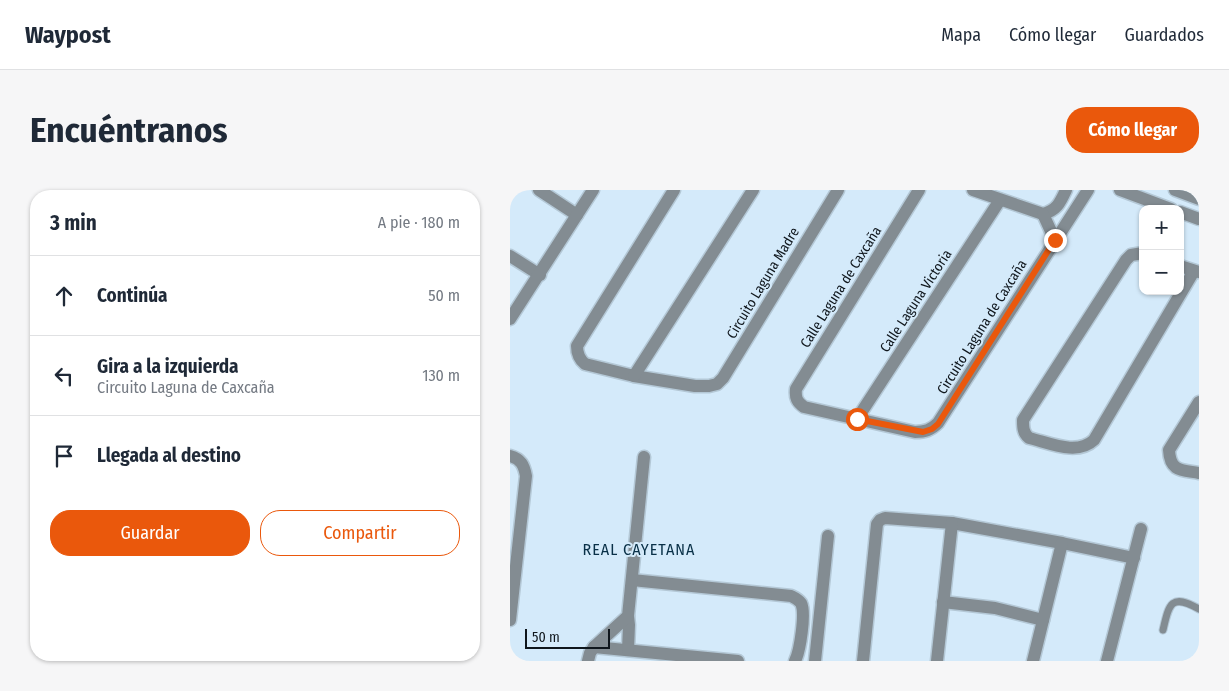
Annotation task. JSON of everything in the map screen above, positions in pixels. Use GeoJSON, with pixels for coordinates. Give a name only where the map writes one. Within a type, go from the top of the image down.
{"type":"FeatureCollection","features":[{"type":"Feature","properties":{"kind":"street"},"geometry":{"type":"LineString","coordinates":[[539,190],[577,215]]}},
{"type":"Feature","properties":{"kind":"street"},"geometry":{"type":"LineString","coordinates":[[510,319],[593,190]]}},
{"type":"Feature","properties":{"kind":"street"},"geometry":{"type":"LineString","coordinates":[[674,190],[577,346],[580,360],[585,364],[634,376],[753,190]]}},
{"type":"Feature","properties":{"kind":"street","name":"Circuito Laguna Madre"},"geometry":{"type":"LineString","coordinates":[[634,376],[695,386],[717,384],[723,378],[838,190]]}},
{"type":"Feature","properties":{"kind":"street","name":"Calle Laguna de Caxcaña"},"geometry":{"type":"LineString","coordinates":[[857,419],[804,407],[797,402],[796,389],[919,190]]}},
{"type":"Feature","properties":{"kind":"street"},"geometry":{"type":"LineString","coordinates":[[973,190],[1043,214],[1052,212],[1056,208],[1066,190]]}},
{"type":"Feature","properties":{"kind":"street","name":"Circuito Laguna de Caxcaña"},"geometry":{"type":"LineString","coordinates":[[857,419],[915,432],[932,429],[938,424],[1088,190]]}},
{"type":"Feature","properties":{"kind":"street"},"geometry":{"type":"LineString","coordinates":[[1120,190],[1160,205]]}},
{"type":"Feature","properties":{"kind":"street"},"geometry":{"type":"LineString","coordinates":[[1175,190],[1199,200]]}},
{"type":"Feature","properties":{"kind":"street","name":"Calle Laguna Victoria"},"geometry":{"type":"LineString","coordinates":[[857,419],[1000,200]]}},
{"type":"Feature","properties":{"kind":"street"},"geometry":{"type":"LineString","coordinates":[[1184,213],[1199,219]]}},
{"type":"Feature","properties":{"kind":"street"},"geometry":{"type":"LineString","coordinates":[[1043,214],[1055,240]]}},
{"type":"Feature","properties":{"kind":"street"},"geometry":{"type":"LineString","coordinates":[[1139,254],[1131,255],[1126,260],[1023,420],[1023,428],[1026,435],[1030,438],[1074,449],[1088,446],[1094,440],[1183,295]]}},
{"type":"Feature","properties":{"kind":"street"},"geometry":{"type":"LineString","coordinates":[[510,256],[540,275]]}},
{"type":"Feature","properties":{"kind":"street"},"geometry":{"type":"LineString","coordinates":[[1184,267],[1197,272],[1184,293]]}},
{"type":"Feature","properties":{"kind":"street"},"geometry":{"type":"LineString","coordinates":[[1199,402],[1169,450],[1172,464],[1177,469],[1199,474]]}},
{"type":"Feature","properties":{"kind":"street"},"geometry":{"type":"LineString","coordinates":[[510,456],[519,459],[526,476],[510,620]]}},
{"type":"Feature","properties":{"kind":"street"},"geometry":{"type":"LineString","coordinates":[[628,650],[628,616],[644,457]]}},
{"type":"Feature","properties":{"kind":"street"},"geometry":{"type":"LineString","coordinates":[[863,661],[877,524],[884,518],[952,523],[1062,542],[1134,558]]}},
{"type":"Feature","properties":{"kind":"street"},"geometry":{"type":"LineString","coordinates":[[937,661],[952,523]]}},
{"type":"Feature","properties":{"kind":"street"},"geometry":{"type":"LineString","coordinates":[[1107,661],[1141,529]]}},
{"type":"Feature","properties":{"kind":"street"},"geometry":{"type":"LineString","coordinates":[[815,661],[828,536]]}},
{"type":"Feature","properties":{"kind":"street"},"geometry":{"type":"LineString","coordinates":[[1033,661],[1062,542]]}},
{"type":"Feature","properties":{"kind":"street"},"geometry":{"type":"LineString","coordinates":[[632,580],[791,596],[798,599],[803,610],[799,654],[795,661]]}},
{"type":"Feature","properties":{"kind":"street"},"geometry":{"type":"LineString","coordinates":[[943,602],[996,608],[1043,620]]}},
{"type":"Feature","properties":{"kind":"street"},"geometry":{"type":"LineString","coordinates":[[588,661],[594,647],[628,616]]}},
{"type":"Feature","properties":{"kind":"street"},"geometry":{"type":"LineString","coordinates":[[594,647],[738,661]]}},
{"type":"Feature","properties":{"kind":"lane"},"geometry":{"type":"LineString","coordinates":[[1163,630],[1167,611],[1171,604],[1186,601],[1199,609]]}},
{"type":"Feature","properties":{"kind":"district","name":"REAL CAYETANA"},"geometry":{"type":"Point","coordinates":[639,549]}},
{"type":"Feature","properties":{"kind":"route"},"geometry":{"type":"LineString","coordinates":[[857,419],[915,432],[932,429],[938,424],[1055,240]]}}]}
